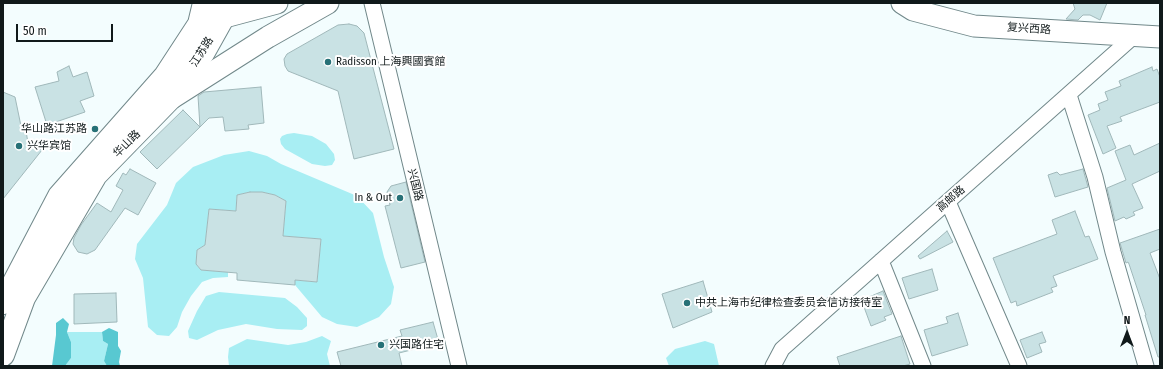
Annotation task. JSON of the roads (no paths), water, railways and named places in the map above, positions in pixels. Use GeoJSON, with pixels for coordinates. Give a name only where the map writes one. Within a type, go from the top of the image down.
{"type":"FeatureCollection","features":[{"type":"Feature","properties":{"kind":"main road","name":"江苏路"},"geometry":{"type":"LineString","coordinates":[[199,24],[204,3]]}},
{"type":"Feature","properties":{"kind":"main road"},"geometry":{"type":"LineString","coordinates":[[199,24],[224,11],[277,3]]}},
{"type":"Feature","properties":{"kind":"main road","name":"华山路"},"geometry":{"type":"LineString","coordinates":[[3,355],[24,298],[96,175],[171,98],[268,37],[328,3]]}},
{"type":"Feature","properties":{"kind":"main road","name":"复兴西路"},"geometry":{"type":"LineString","coordinates":[[902,3],[912,10],[974,26],[1160,37]]}},
{"type":"Feature","properties":{"kind":"main road","name":"江苏路"},"geometry":{"type":"LineString","coordinates":[[171,98],[204,52],[224,11]]}},
{"type":"Feature","properties":{"kind":"main road","name":"华山路"},"geometry":{"type":"LineString","coordinates":[[3,303],[59,196],[165,76],[199,24]]}},
{"type":"Feature","properties":{"kind":"street","name":"兴国路"},"geometry":{"type":"LineString","coordinates":[[372,3],[459,366]]}},
{"type":"Feature","properties":{"kind":"street","name":"高邮路"},"geometry":{"type":"LineString","coordinates":[[773,366],[782,349],[1134,36]]}},
{"type":"Feature","properties":{"kind":"street"},"geometry":{"type":"LineString","coordinates":[[1069,95],[1095,177],[1113,252],[1146,366]]}},
{"type":"Feature","properties":{"kind":"street"},"geometry":{"type":"LineString","coordinates":[[948,202],[1019,366]]}},
{"type":"Feature","properties":{"kind":"street"},"geometry":{"type":"LineString","coordinates":[[881,261],[923,366]]}},
{"type":"Feature","properties":{"kind":"place","name":"Radisson 上海興國賓館"},"geometry":{"type":"Point","coordinates":[328,62]}},
{"type":"Feature","properties":{"kind":"place","name":"华山路江苏路"},"geometry":{"type":"Point","coordinates":[95,129]}},
{"type":"Feature","properties":{"kind":"place","name":"兴华宾馆"},"geometry":{"type":"Point","coordinates":[19,146]}},
{"type":"Feature","properties":{"kind":"place","name":"In & Out"},"geometry":{"type":"Point","coordinates":[400,198]}},
{"type":"Feature","properties":{"kind":"place","name":"中共上海市纪律检查委员会信访接待室"},"geometry":{"type":"Point","coordinates":[687,303]}},
{"type":"Feature","properties":{"kind":"place","name":"兴国路住宅"},"geometry":{"type":"Point","coordinates":[381,345]}}]}
